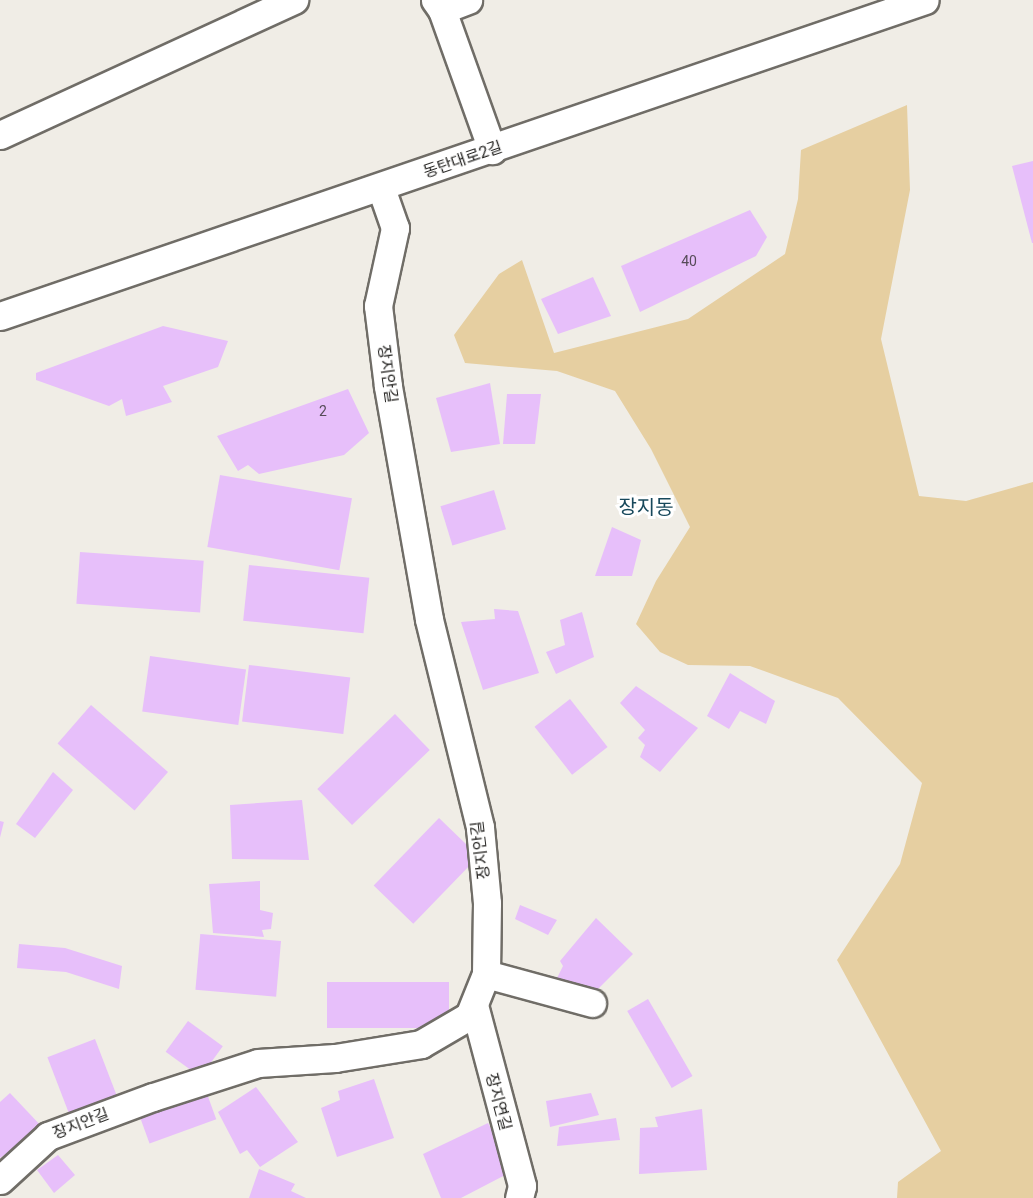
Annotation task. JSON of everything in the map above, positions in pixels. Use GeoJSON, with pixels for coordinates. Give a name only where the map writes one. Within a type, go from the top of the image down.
{"type":"FeatureCollection","features":[{"type":"Feature","properties":{"kind":"street"},"geometry":{"type":"LineString","coordinates":[[0,135],[294,0]]}},
{"type":"Feature","properties":{"kind":"street"},"geometry":{"type":"LineString","coordinates":[[468,0],[438,5],[492,150]]}},
{"type":"Feature","properties":{"kind":"street","name":"동탄대로2길"},"geometry":{"type":"LineString","coordinates":[[0,316],[381,188],[925,0]]}},
{"type":"Feature","properties":{"kind":"street","name":"장지안길"},"geometry":{"type":"LineString","coordinates":[[0,1180],[48,1136],[153,1097],[258,1063],[335,1058],[421,1044],[469,1016],[486,974],[487,903],[480,827],[429,619],[388,386],[378,306],[394,228],[381,188]]}},
{"type":"Feature","properties":{"kind":"street"},"geometry":{"type":"LineString","coordinates":[[486,974],[592,1003]]}},
{"type":"Feature","properties":{"kind":"street","name":"장지연길"},"geometry":{"type":"LineString","coordinates":[[474,1005],[522,1186],[519,1198]]}},
{"type":"Feature","properties":{"kind":"shaded area"},"geometry":{"type":"Polygon","coordinates":[[[907,105],[910,190],[881,339],[919,496],[966,501],[1033,482],[1033,1198],[897,1198],[898,1182],[941,1151],[837,960],[900,864],[922,783],[838,698],[750,666],[688,665],[660,652],[636,624],[656,581],[690,527],[651,449],[615,391],[557,371],[465,363],[454,335],[499,274],[522,260],[554,353],[688,319],[785,254],[798,199],[801,150],[907,105]]]}},
{"type":"Feature","properties":{"kind":"building"},"geometry":{"type":"Polygon","coordinates":[[[1033,161],[1033,243],[1032,243],[1012,166],[1033,161]]]}},
{"type":"Feature","properties":{"kind":"building"},"geometry":{"type":"Polygon","coordinates":[[[750,210],[767,237],[756,256],[640,312],[621,266],[750,210]]]}},
{"type":"Feature","properties":{"kind":"building"},"geometry":{"type":"Polygon","coordinates":[[[593,277],[611,316],[558,334],[541,299],[593,277]]]}},
{"type":"Feature","properties":{"kind":"building"},"geometry":{"type":"Polygon","coordinates":[[[163,326],[228,341],[218,367],[163,386],[172,402],[126,416],[122,399],[109,406],[36,380],[36,373],[163,326]]]}},
{"type":"Feature","properties":{"kind":"building"},"geometry":{"type":"Polygon","coordinates":[[[490,383],[500,444],[451,452],[436,398],[490,383]]]}},
{"type":"Feature","properties":{"kind":"building"},"geometry":{"type":"Polygon","coordinates":[[[348,389],[369,433],[344,455],[259,474],[248,465],[238,471],[217,436],[348,389]]]}},
{"type":"Feature","properties":{"kind":"building"},"geometry":{"type":"Polygon","coordinates":[[[507,394],[541,394],[535,444],[503,444],[507,394]]]}},
{"type":"Feature","properties":{"kind":"building"},"geometry":{"type":"Polygon","coordinates":[[[220,475],[352,498],[339,570],[207,547],[220,475]]]}},
{"type":"Feature","properties":{"kind":"building"},"geometry":{"type":"Polygon","coordinates":[[[494,490],[506,529],[452,546],[440,506],[494,490]]]}},
{"type":"Feature","properties":{"kind":"building"},"geometry":{"type":"Polygon","coordinates":[[[612,527],[641,540],[632,576],[595,576],[612,527]]]}},
{"type":"Feature","properties":{"kind":"building"},"geometry":{"type":"Polygon","coordinates":[[[80,552],[204,561],[200,613],[76,604],[80,552]]]}},
{"type":"Feature","properties":{"kind":"building"},"geometry":{"type":"Polygon","coordinates":[[[249,565],[369,578],[363,633],[243,621],[249,565]]]}},
{"type":"Feature","properties":{"kind":"building"},"geometry":{"type":"Polygon","coordinates":[[[494,609],[518,611],[539,673],[483,690],[461,622],[495,619],[494,609]]]}},
{"type":"Feature","properties":{"kind":"building"},"geometry":{"type":"Polygon","coordinates":[[[582,612],[594,657],[556,674],[546,652],[565,645],[560,620],[582,612]]]}},
{"type":"Feature","properties":{"kind":"building"},"geometry":{"type":"Polygon","coordinates":[[[150,656],[246,669],[238,725],[142,711],[150,656]]]}},
{"type":"Feature","properties":{"kind":"building"},"geometry":{"type":"Polygon","coordinates":[[[249,665],[350,677],[343,734],[242,722],[249,665]]]}},
{"type":"Feature","properties":{"kind":"building"},"geometry":{"type":"Polygon","coordinates":[[[730,673],[775,701],[766,724],[740,711],[729,729],[707,716],[730,673]]]}},
{"type":"Feature","properties":{"kind":"building"},"geometry":{"type":"Polygon","coordinates":[[[636,686],[698,728],[660,772],[640,757],[645,745],[638,738],[645,730],[620,703],[636,686]]]}},
{"type":"Feature","properties":{"kind":"building"},"geometry":{"type":"Polygon","coordinates":[[[570,699],[608,747],[572,775],[535,727],[570,699]]]}},
{"type":"Feature","properties":{"kind":"building"},"geometry":{"type":"Polygon","coordinates":[[[91,705],[168,772],[135,810],[58,743],[91,705]]]}},
{"type":"Feature","properties":{"kind":"building"},"geometry":{"type":"Polygon","coordinates":[[[395,714],[430,750],[352,825],[317,789],[395,714]]]}},
{"type":"Feature","properties":{"kind":"building"},"geometry":{"type":"Polygon","coordinates":[[[53,772],[73,790],[35,838],[16,824],[53,772]]]}},
{"type":"Feature","properties":{"kind":"building"},"geometry":{"type":"Polygon","coordinates":[[[302,800],[309,860],[232,859],[230,805],[302,800]]]}},
{"type":"Feature","properties":{"kind":"building"},"geometry":{"type":"Polygon","coordinates":[[[439,818],[479,856],[413,924],[374,886],[439,818]]]}},
{"type":"Feature","properties":{"kind":"building"},"geometry":{"type":"Polygon","coordinates":[[[0,821],[4,822],[0,838],[0,821]]]}},
{"type":"Feature","properties":{"kind":"building"},"geometry":{"type":"Polygon","coordinates":[[[260,881],[260,910],[273,913],[271,929],[262,930],[264,937],[213,933],[209,884],[260,881]]]}},
{"type":"Feature","properties":{"kind":"building"},"geometry":{"type":"Polygon","coordinates":[[[520,905],[557,920],[548,935],[515,919],[520,905]]]}},
{"type":"Feature","properties":{"kind":"building"},"geometry":{"type":"Polygon","coordinates":[[[596,918],[633,954],[594,993],[585,986],[583,991],[556,980],[563,966],[560,961],[596,918]]]}},
{"type":"Feature","properties":{"kind":"building"},"geometry":{"type":"Polygon","coordinates":[[[200,934],[281,941],[276,997],[195,990],[200,934]]]}},
{"type":"Feature","properties":{"kind":"building"},"geometry":{"type":"Polygon","coordinates":[[[19,944],[65,948],[122,966],[119,989],[66,972],[17,968],[19,944]]]}},
{"type":"Feature","properties":{"kind":"building"},"geometry":{"type":"Polygon","coordinates":[[[327,982],[449,982],[449,1028],[327,1028],[327,982]]]}},
{"type":"Feature","properties":{"kind":"building"},"geometry":{"type":"Polygon","coordinates":[[[648,999],[692,1076],[672,1088],[627,1011],[648,999]]]}},
{"type":"Feature","properties":{"kind":"building"},"geometry":{"type":"Polygon","coordinates":[[[188,1021],[223,1046],[200,1077],[166,1052],[188,1021]]]}},
{"type":"Feature","properties":{"kind":"building"},"geometry":{"type":"Polygon","coordinates":[[[95,1039],[118,1098],[70,1116],[47,1057],[95,1039]]]}},
{"type":"Feature","properties":{"kind":"building"},"geometry":{"type":"Polygon","coordinates":[[[374,1079],[394,1138],[337,1157],[321,1108],[340,1100],[338,1091],[374,1079]]]}},
{"type":"Feature","properties":{"kind":"building"},"geometry":{"type":"Polygon","coordinates":[[[256,1087],[298,1142],[260,1167],[247,1150],[240,1154],[218,1112],[256,1087]]]}},
{"type":"Feature","properties":{"kind":"building"},"geometry":{"type":"Polygon","coordinates":[[[206,1091],[216,1119],[150,1143],[139,1115],[206,1091]]]}},
{"type":"Feature","properties":{"kind":"building"},"geometry":{"type":"Polygon","coordinates":[[[10,1093],[43,1128],[0,1158],[0,1102],[10,1093]]]}},
{"type":"Feature","properties":{"kind":"building"},"geometry":{"type":"Polygon","coordinates":[[[591,1093],[599,1115],[550,1127],[546,1101],[591,1093]]]}},
{"type":"Feature","properties":{"kind":"building"},"geometry":{"type":"Polygon","coordinates":[[[702,1109],[707,1170],[639,1174],[640,1128],[658,1127],[655,1117],[702,1109]]]}},
{"type":"Feature","properties":{"kind":"building"},"geometry":{"type":"Polygon","coordinates":[[[616,1118],[620,1140],[557,1146],[559,1127],[616,1118]]]}},
{"type":"Feature","properties":{"kind":"building"},"geometry":{"type":"Polygon","coordinates":[[[488,1123],[513,1171],[461,1198],[441,1198],[423,1154],[488,1123]]]}},
{"type":"Feature","properties":{"kind":"building"},"geometry":{"type":"Polygon","coordinates":[[[58,1155],[75,1175],[54,1193],[37,1170],[58,1155]]]}},
{"type":"Feature","properties":{"kind":"building"},"geometry":{"type":"Polygon","coordinates":[[[259,1169],[295,1184],[291,1191],[306,1198],[249,1198],[259,1169]]]}},
{"type":"Feature","properties":{"kind":"district","name":"장지동"},"geometry":{"type":"Point","coordinates":[646,507]}}]}
